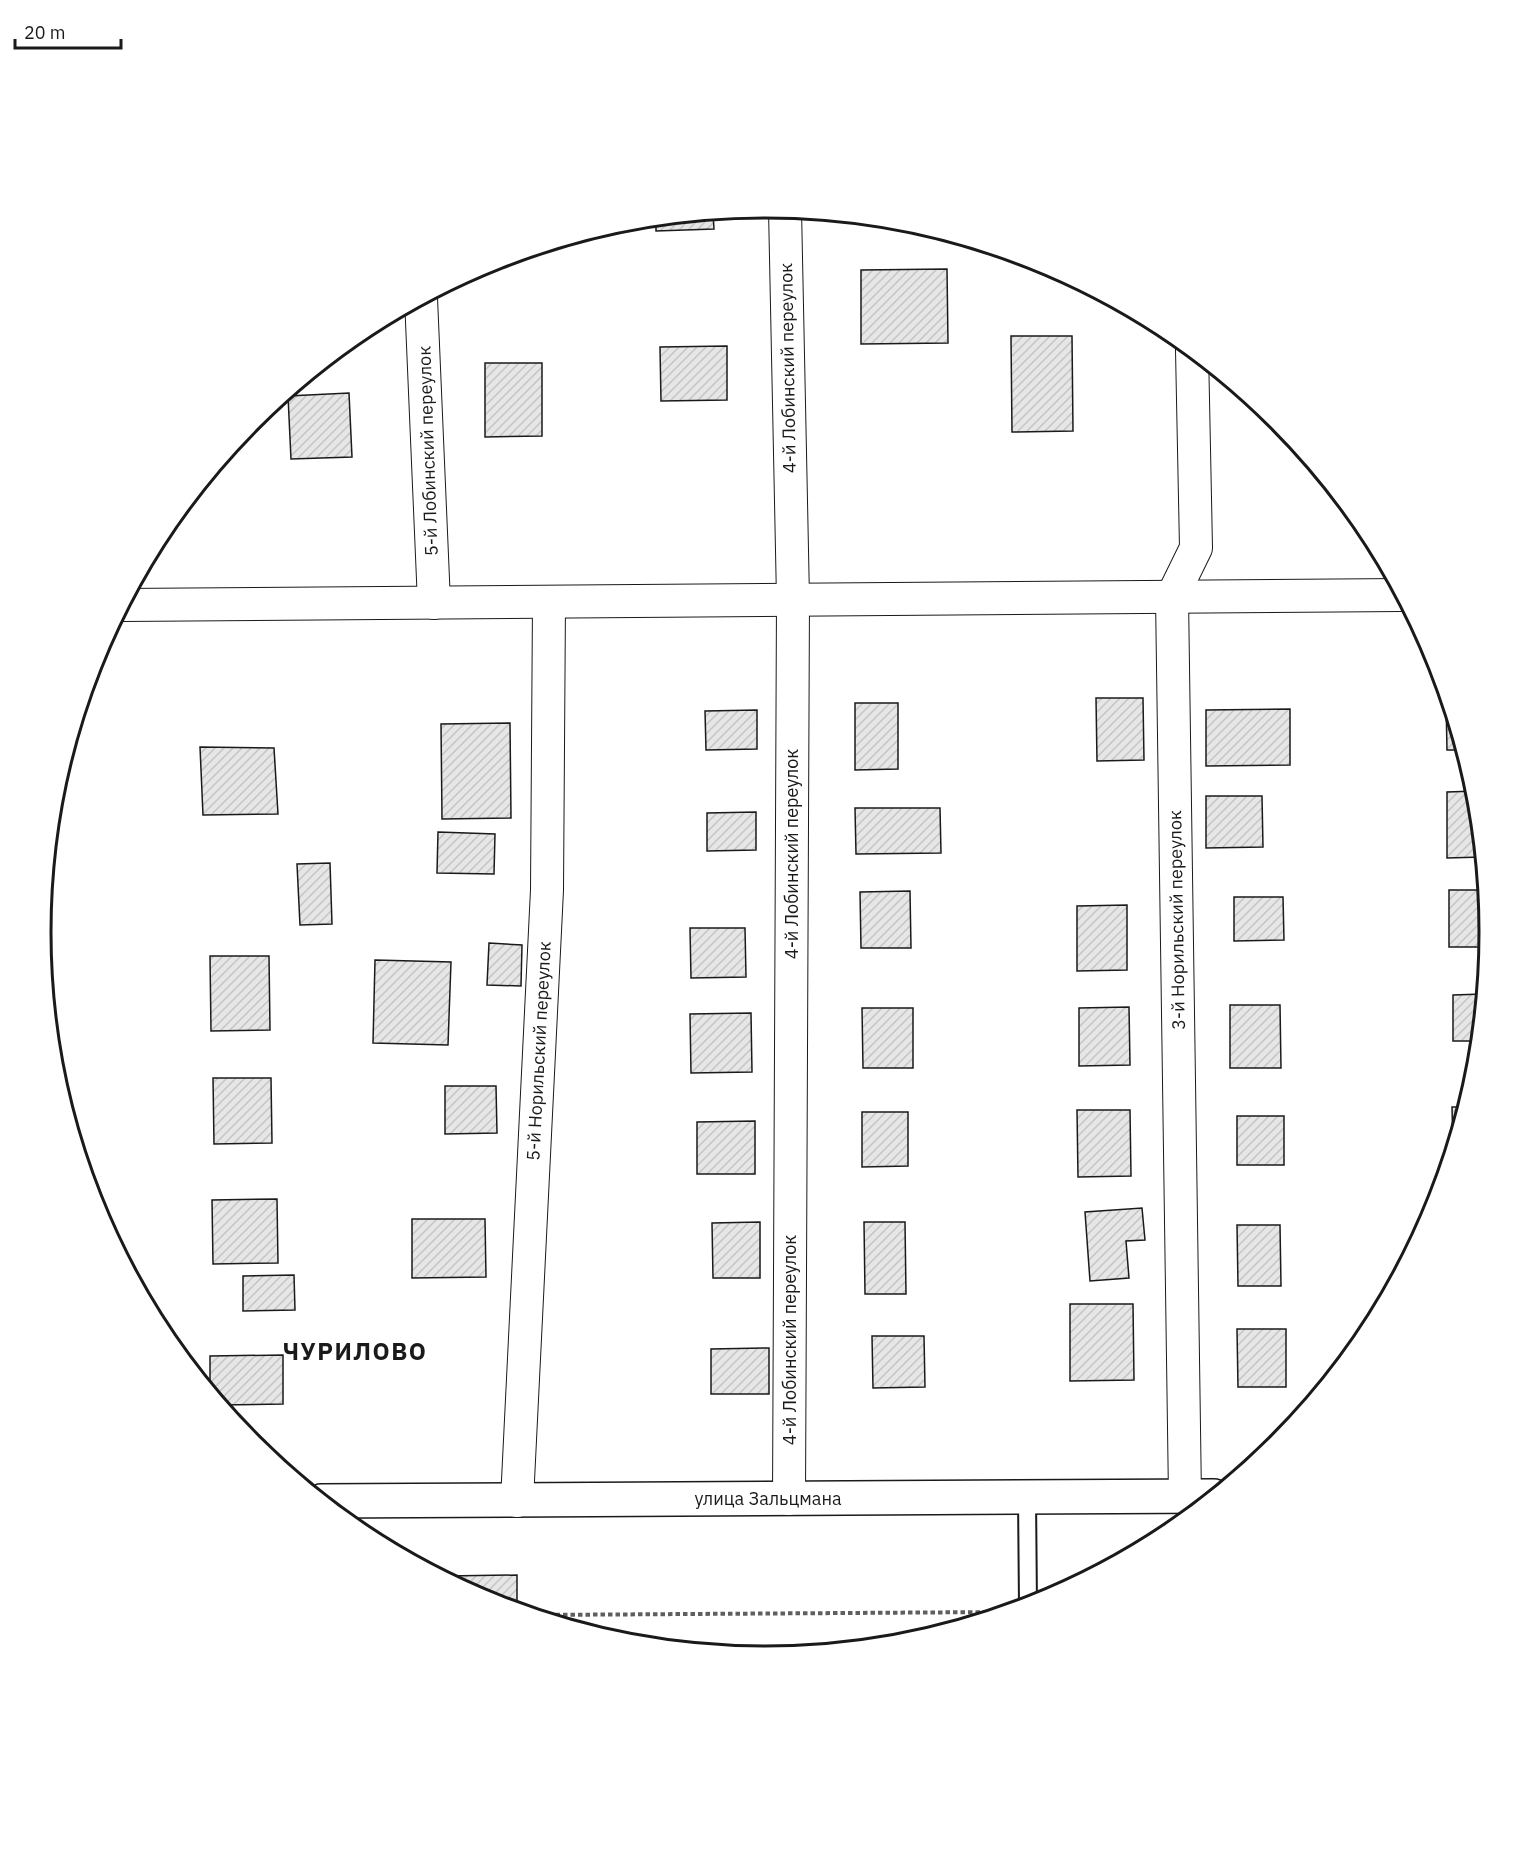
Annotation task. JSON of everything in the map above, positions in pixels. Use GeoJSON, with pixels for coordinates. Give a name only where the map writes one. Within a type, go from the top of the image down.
{"type":"FeatureCollection","features":[{"type":"Feature","properties":{"kind":"street","name":"4-й Лобинский переулок"},"geometry":{"type":"LineString","coordinates":[[785,219],[793,599],[789,1499]]}},
{"type":"Feature","properties":{"kind":"street","name":"5-й Лобинский переулок"},"geometry":{"type":"LineString","coordinates":[[421,307],[434,603]]}},
{"type":"Feature","properties":{"kind":"street","name":"3-й Норильский переулок"},"geometry":{"type":"LineString","coordinates":[[1192,360],[1196,548],[1172,597],[1200,1497]]}},
{"type":"Feature","properties":{"kind":"street"},"geometry":{"type":"LineString","coordinates":[[131,605],[1394,595]]}},
{"type":"Feature","properties":{"kind":"street","name":"5-й Норильский переулок"},"geometry":{"type":"LineString","coordinates":[[517,1501],[547,891],[549,602]]}},
{"type":"Feature","properties":{"kind":"street","name":"улица Зальцмана"},"geometry":{"type":"LineString","coordinates":[[334,1501],[1200,1497]]}},
{"type":"Feature","properties":{"kind":"lane"},"geometry":{"type":"LineString","coordinates":[[1027,1497],[1028,1596]]}},
{"type":"Feature","properties":{"kind":"path"},"geometry":{"type":"LineString","coordinates":[[557,1615],[982,1612]]}},
{"type":"Feature","properties":{"kind":"building"},"geometry":{"type":"Polygon","coordinates":[[[713,220],[714,229],[656,231],[656,227],[713,220]]]}},
{"type":"Feature","properties":{"kind":"building"},"geometry":{"type":"Polygon","coordinates":[[[947,269],[948,343],[861,344],[861,270],[947,269]]]}},
{"type":"Feature","properties":{"kind":"building"},"geometry":{"type":"Polygon","coordinates":[[[1011,336],[1072,336],[1073,431],[1012,432],[1011,336]]]}},
{"type":"Feature","properties":{"kind":"building"},"geometry":{"type":"Polygon","coordinates":[[[727,346],[727,400],[661,401],[660,347],[727,346]]]}},
{"type":"Feature","properties":{"kind":"building"},"geometry":{"type":"Polygon","coordinates":[[[485,363],[542,363],[542,436],[485,437],[485,363]]]}},
{"type":"Feature","properties":{"kind":"building"},"geometry":{"type":"Polygon","coordinates":[[[349,393],[352,457],[291,459],[288,400],[293,396],[349,393]]]}},
{"type":"Feature","properties":{"kind":"building"},"geometry":{"type":"Polygon","coordinates":[[[1096,698],[1143,698],[1144,760],[1097,761],[1096,698]]]}},
{"type":"Feature","properties":{"kind":"building"},"geometry":{"type":"Polygon","coordinates":[[[855,703],[898,703],[898,769],[855,770],[855,703]]]}},
{"type":"Feature","properties":{"kind":"building"},"geometry":{"type":"Polygon","coordinates":[[[1290,709],[1290,765],[1206,766],[1206,710],[1290,709]]]}},
{"type":"Feature","properties":{"kind":"building"},"geometry":{"type":"Polygon","coordinates":[[[757,710],[757,749],[706,750],[705,711],[757,710]]]}},
{"type":"Feature","properties":{"kind":"building"},"geometry":{"type":"Polygon","coordinates":[[[1446,719],[1456,750],[1447,750],[1446,719]]]}},
{"type":"Feature","properties":{"kind":"building"},"geometry":{"type":"Polygon","coordinates":[[[510,723],[511,818],[442,819],[441,724],[510,723]]]}},
{"type":"Feature","properties":{"kind":"building"},"geometry":{"type":"Polygon","coordinates":[[[200,747],[274,748],[278,814],[203,815],[200,747]]]}},
{"type":"Feature","properties":{"kind":"building"},"geometry":{"type":"Polygon","coordinates":[[[1465,791],[1475,857],[1447,858],[1447,792],[1465,791]]]}},
{"type":"Feature","properties":{"kind":"building"},"geometry":{"type":"Polygon","coordinates":[[[1206,796],[1262,796],[1263,847],[1206,848],[1206,796]]]}},
{"type":"Feature","properties":{"kind":"building"},"geometry":{"type":"Polygon","coordinates":[[[855,808],[940,808],[941,853],[856,854],[855,808]]]}},
{"type":"Feature","properties":{"kind":"building"},"geometry":{"type":"Polygon","coordinates":[[[756,812],[756,850],[707,851],[707,813],[756,812]]]}},
{"type":"Feature","properties":{"kind":"building"},"geometry":{"type":"Polygon","coordinates":[[[438,832],[495,834],[494,874],[437,873],[438,832]]]}},
{"type":"Feature","properties":{"kind":"building"},"geometry":{"type":"Polygon","coordinates":[[[330,863],[332,924],[300,925],[297,864],[330,863]]]}},
{"type":"Feature","properties":{"kind":"building"},"geometry":{"type":"Polygon","coordinates":[[[1449,890],[1477,890],[1478,947],[1449,947],[1449,890]]]}},
{"type":"Feature","properties":{"kind":"building"},"geometry":{"type":"Polygon","coordinates":[[[910,891],[911,948],[861,948],[860,892],[910,891]]]}},
{"type":"Feature","properties":{"kind":"building"},"geometry":{"type":"Polygon","coordinates":[[[1234,897],[1283,897],[1284,940],[1234,941],[1234,897]]]}},
{"type":"Feature","properties":{"kind":"building"},"geometry":{"type":"Polygon","coordinates":[[[1127,905],[1127,970],[1077,971],[1077,906],[1127,905]]]}},
{"type":"Feature","properties":{"kind":"building"},"geometry":{"type":"Polygon","coordinates":[[[690,928],[745,928],[746,977],[691,978],[690,928]]]}},
{"type":"Feature","properties":{"kind":"building"},"geometry":{"type":"Polygon","coordinates":[[[489,943],[522,945],[521,986],[487,985],[489,943]]]}},
{"type":"Feature","properties":{"kind":"building"},"geometry":{"type":"Polygon","coordinates":[[[210,956],[269,956],[270,1030],[211,1031],[210,956]]]}},
{"type":"Feature","properties":{"kind":"building"},"geometry":{"type":"Polygon","coordinates":[[[375,960],[451,962],[448,1045],[373,1043],[375,960]]]}},
{"type":"Feature","properties":{"kind":"building"},"geometry":{"type":"Polygon","coordinates":[[[1476,994],[1470,1041],[1453,1041],[1453,995],[1476,994]]]}},
{"type":"Feature","properties":{"kind":"building"},"geometry":{"type":"Polygon","coordinates":[[[1230,1005],[1280,1005],[1281,1068],[1230,1068],[1230,1005]]]}},
{"type":"Feature","properties":{"kind":"building"},"geometry":{"type":"Polygon","coordinates":[[[1129,1007],[1130,1065],[1079,1066],[1079,1008],[1129,1007]]]}},
{"type":"Feature","properties":{"kind":"building"},"geometry":{"type":"Polygon","coordinates":[[[862,1008],[913,1008],[913,1068],[863,1068],[862,1008]]]}},
{"type":"Feature","properties":{"kind":"building"},"geometry":{"type":"Polygon","coordinates":[[[751,1013],[752,1072],[691,1073],[690,1014],[751,1013]]]}},
{"type":"Feature","properties":{"kind":"building"},"geometry":{"type":"Polygon","coordinates":[[[213,1078],[271,1078],[272,1143],[214,1144],[213,1078]]]}},
{"type":"Feature","properties":{"kind":"building"},"geometry":{"type":"Polygon","coordinates":[[[445,1086],[496,1086],[497,1133],[445,1134],[445,1086]]]}},
{"type":"Feature","properties":{"kind":"building"},"geometry":{"type":"Polygon","coordinates":[[[1452,1107],[1457,1107],[1455,1117],[1452,1125],[1452,1107]]]}},
{"type":"Feature","properties":{"kind":"building"},"geometry":{"type":"Polygon","coordinates":[[[1077,1110],[1130,1110],[1131,1176],[1078,1177],[1077,1110]]]}},
{"type":"Feature","properties":{"kind":"building"},"geometry":{"type":"Polygon","coordinates":[[[862,1112],[908,1112],[908,1166],[862,1167],[862,1112]]]}},
{"type":"Feature","properties":{"kind":"building"},"geometry":{"type":"Polygon","coordinates":[[[1237,1116],[1284,1116],[1284,1165],[1237,1165],[1237,1116]]]}},
{"type":"Feature","properties":{"kind":"building"},"geometry":{"type":"Polygon","coordinates":[[[755,1121],[755,1174],[697,1174],[697,1122],[755,1121]]]}},
{"type":"Feature","properties":{"kind":"building"},"geometry":{"type":"Polygon","coordinates":[[[277,1199],[278,1263],[213,1264],[212,1200],[277,1199]]]}},
{"type":"Feature","properties":{"kind":"building"},"geometry":{"type":"Polygon","coordinates":[[[1142,1208],[1145,1240],[1126,1241],[1129,1278],[1090,1281],[1085,1212],[1142,1208]]]}},
{"type":"Feature","properties":{"kind":"building"},"geometry":{"type":"Polygon","coordinates":[[[412,1219],[485,1219],[486,1277],[412,1278],[412,1219]]]}},
{"type":"Feature","properties":{"kind":"building"},"geometry":{"type":"Polygon","coordinates":[[[760,1222],[760,1278],[713,1278],[712,1223],[760,1222]]]}},
{"type":"Feature","properties":{"kind":"building"},"geometry":{"type":"Polygon","coordinates":[[[864,1222],[905,1222],[906,1294],[865,1294],[864,1222]]]}},
{"type":"Feature","properties":{"kind":"building"},"geometry":{"type":"Polygon","coordinates":[[[1237,1225],[1280,1225],[1281,1286],[1238,1286],[1237,1225]]]}},
{"type":"Feature","properties":{"kind":"building"},"geometry":{"type":"Polygon","coordinates":[[[294,1275],[295,1310],[243,1311],[243,1276],[294,1275]]]}},
{"type":"Feature","properties":{"kind":"building"},"geometry":{"type":"Polygon","coordinates":[[[1070,1304],[1133,1304],[1134,1380],[1070,1381],[1070,1304]]]}},
{"type":"Feature","properties":{"kind":"building"},"geometry":{"type":"Polygon","coordinates":[[[1237,1329],[1286,1329],[1286,1387],[1238,1387],[1237,1329]]]}},
{"type":"Feature","properties":{"kind":"building"},"geometry":{"type":"Polygon","coordinates":[[[872,1336],[924,1336],[925,1387],[873,1388],[872,1336]]]}},
{"type":"Feature","properties":{"kind":"building"},"geometry":{"type":"Polygon","coordinates":[[[769,1348],[769,1394],[711,1394],[711,1349],[769,1348]]]}},
{"type":"Feature","properties":{"kind":"building"},"geometry":{"type":"Polygon","coordinates":[[[283,1355],[283,1404],[230,1405],[210,1381],[210,1356],[283,1355]]]}},
{"type":"Feature","properties":{"kind":"building"},"geometry":{"type":"Polygon","coordinates":[[[517,1575],[517,1601],[492,1592],[457,1576],[517,1575]]]}},
{"type":"Feature","properties":{"kind":"district","name":"ЧУРИЛОВО"},"geometry":{"type":"Point","coordinates":[355,1352]}}]}
